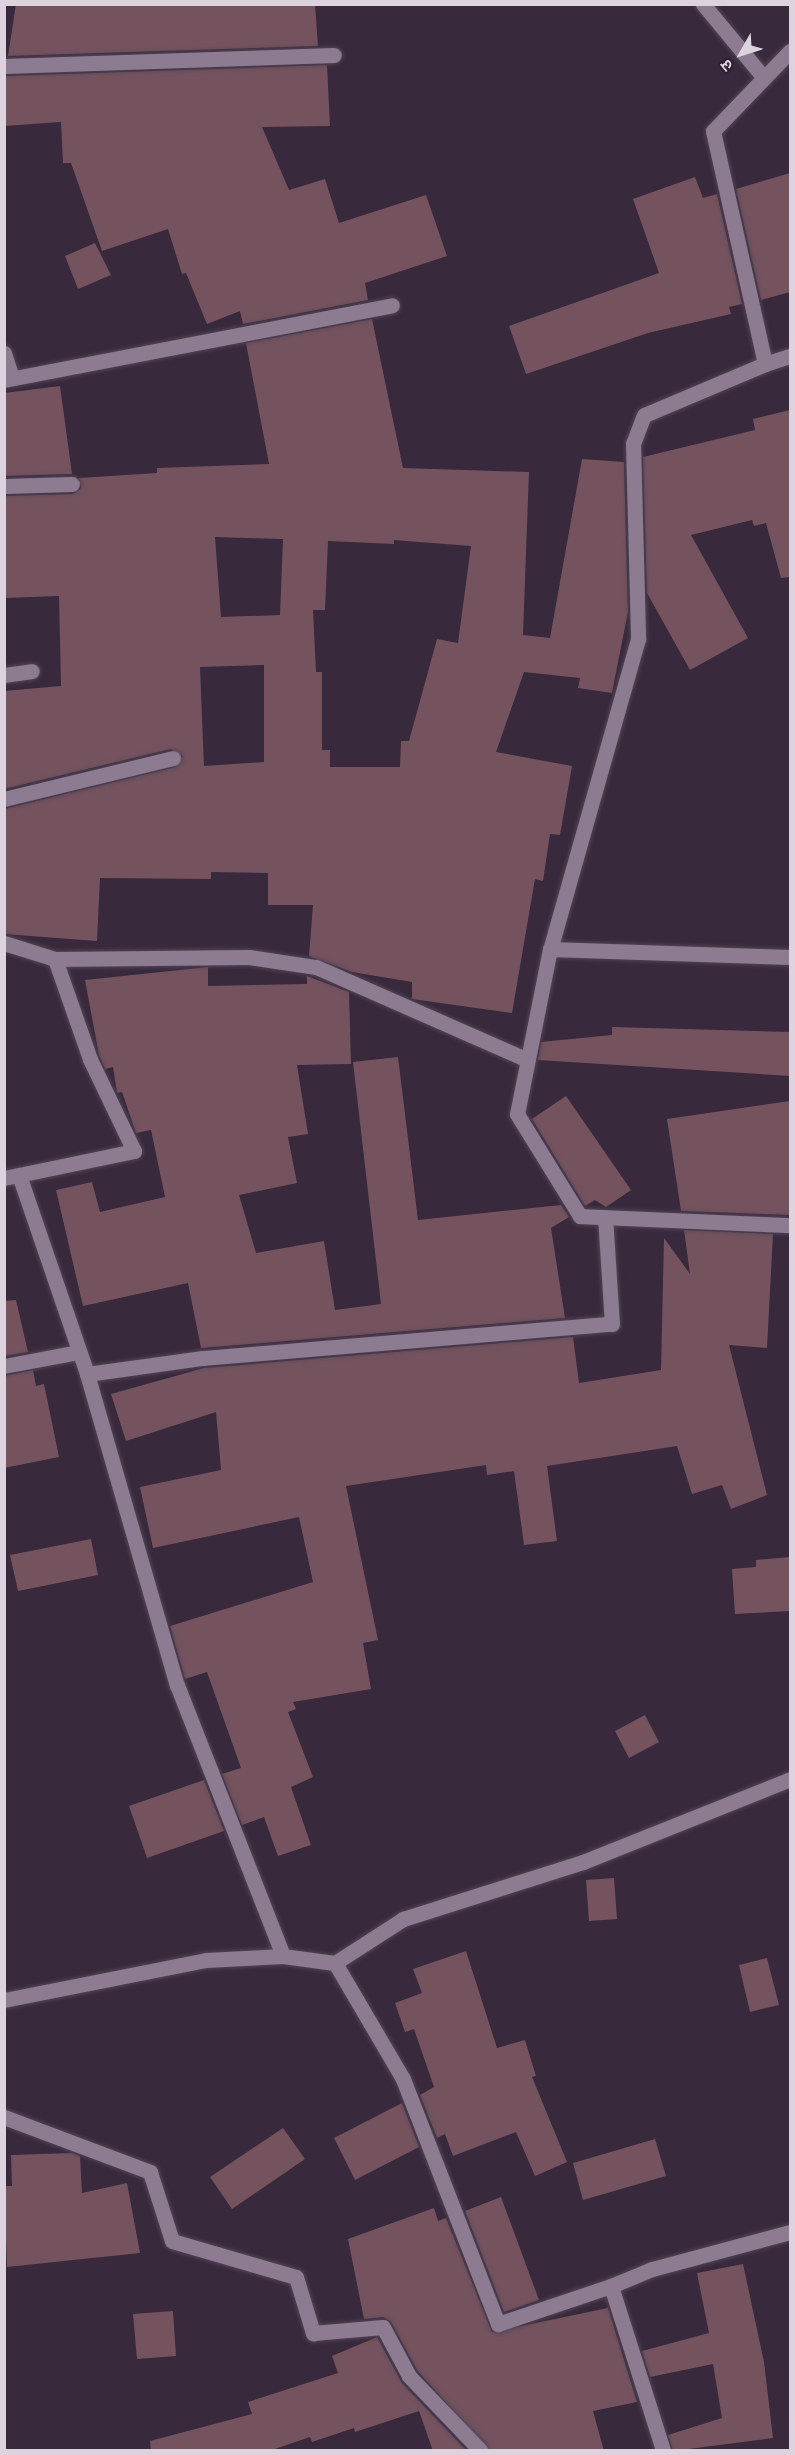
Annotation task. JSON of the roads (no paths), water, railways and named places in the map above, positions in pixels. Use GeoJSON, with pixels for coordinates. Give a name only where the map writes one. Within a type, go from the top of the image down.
{"type":"FeatureCollection","features":[{"type":"Feature","properties":{"kind":"street"},"geometry":{"type":"LineString","coordinates":[[703,4],[764,78]]}},
{"type":"Feature","properties":{"kind":"street"},"geometry":{"type":"LineString","coordinates":[[765,364],[713,131],[790,51]]}},
{"type":"Feature","properties":{"kind":"street"},"geometry":{"type":"LineString","coordinates":[[4,66],[334,54]]}},
{"type":"Feature","properties":{"kind":"street"},"geometry":{"type":"LineString","coordinates":[[4,353],[8,379],[392,305]]}},
{"type":"Feature","properties":{"kind":"street"},"geometry":{"type":"LineString","coordinates":[[790,356],[765,364],[644,415],[633,443],[638,639],[550,949],[526,1059],[517,1114],[580,1216],[790,1225]]}},
{"type":"Feature","properties":{"kind":"street"},"geometry":{"type":"LineString","coordinates":[[4,486],[72,484]]}},
{"type":"Feature","properties":{"kind":"street"},"geometry":{"type":"LineString","coordinates":[[4,675],[32,671]]}},
{"type":"Feature","properties":{"kind":"street"},"geometry":{"type":"LineString","coordinates":[[4,799],[173,758]]}},
{"type":"Feature","properties":{"kind":"street"},"geometry":{"type":"LineString","coordinates":[[4,943],[55,959],[249,957],[316,967],[526,1059]]}},
{"type":"Feature","properties":{"kind":"street"},"geometry":{"type":"LineString","coordinates":[[550,949],[790,957]]}},
{"type":"Feature","properties":{"kind":"street"},"geometry":{"type":"LineString","coordinates":[[55,959],[90,1059],[134,1151],[12,1176],[87,1374],[177,1685],[283,1956]]}},
{"type":"Feature","properties":{"kind":"street"},"geometry":{"type":"LineString","coordinates":[[87,1374],[203,1358],[612,1324],[605,1217]]}},
{"type":"Feature","properties":{"kind":"street"},"geometry":{"type":"LineString","coordinates":[[4,1366],[78,1352]]}},
{"type":"Feature","properties":{"kind":"street"},"geometry":{"type":"LineString","coordinates":[[4,2000],[206,1960],[283,1956],[335,1963],[403,1919],[583,1862],[790,1779]]}},
{"type":"Feature","properties":{"kind":"street"},"geometry":{"type":"LineString","coordinates":[[335,1963],[403,2079],[498,2324],[611,2286],[652,2269],[790,2232]]}},
{"type":"Feature","properties":{"kind":"street"},"geometry":{"type":"LineString","coordinates":[[4,2116],[150,2172],[172,2241],[296,2277],[313,2333],[383,2327],[409,2376],[480,2451]]}},
{"type":"Feature","properties":{"kind":"street"},"geometry":{"type":"LineString","coordinates":[[611,2286],[663,2451]]}}]}
